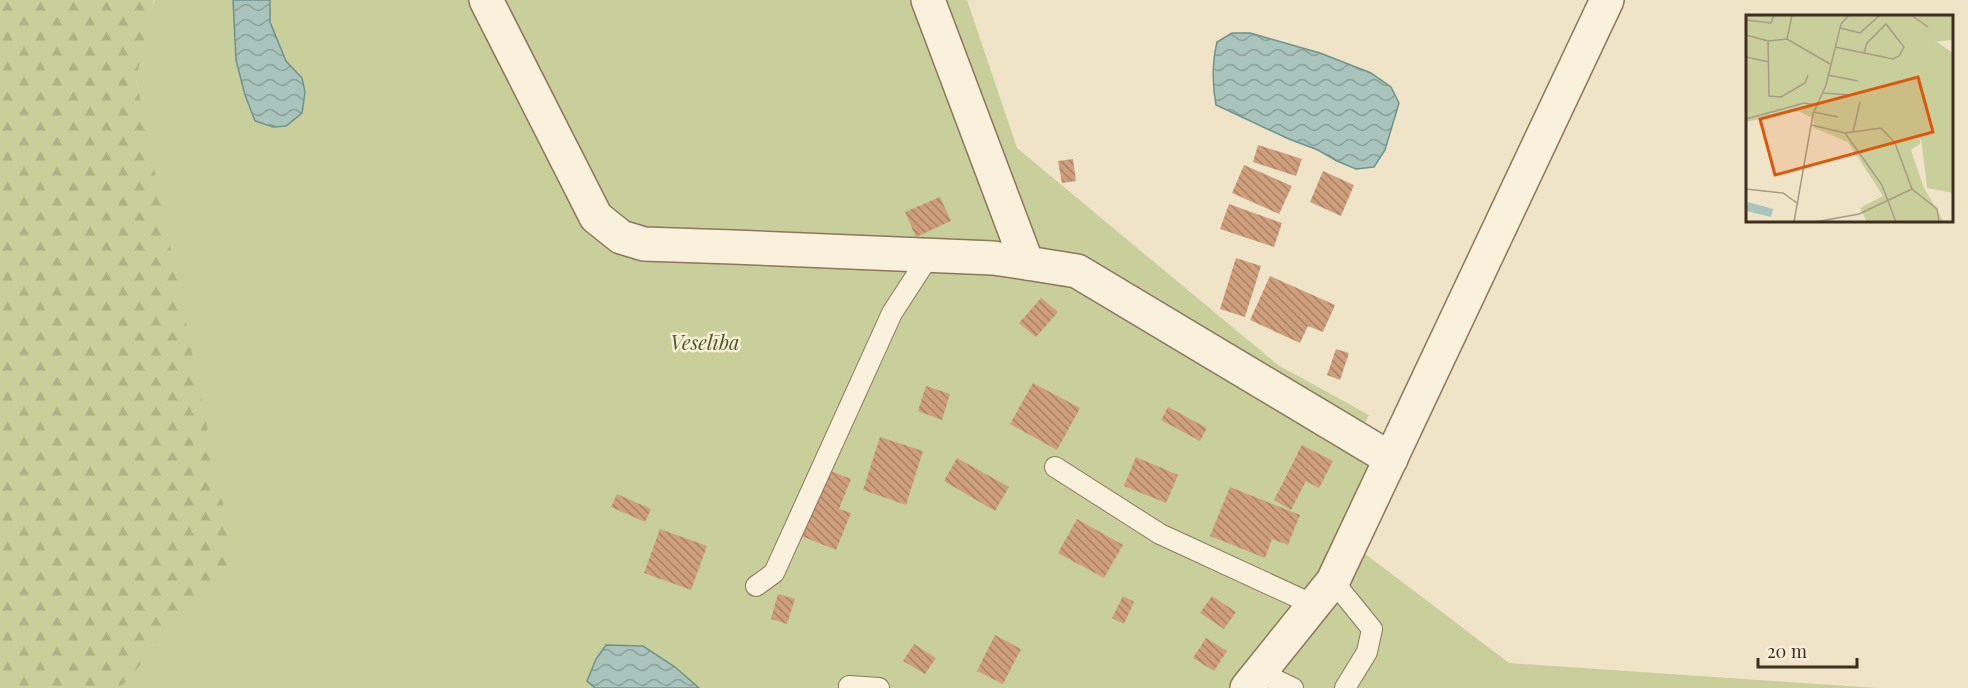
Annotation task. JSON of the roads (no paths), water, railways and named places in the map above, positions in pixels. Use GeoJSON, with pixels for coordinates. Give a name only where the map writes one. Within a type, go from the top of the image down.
{"type":"FeatureCollection","features":[{"type":"Feature","properties":{"kind":"street"},"geometry":{"type":"LineString","coordinates":[[486,0],[596,217],[621,237],[644,244],[993,258],[1077,271],[1391,459]]}},
{"type":"Feature","properties":{"kind":"street"},"geometry":{"type":"LineString","coordinates":[[928,0],[1027,264]]}},
{"type":"Feature","properties":{"kind":"street"},"geometry":{"type":"LineString","coordinates":[[1254,680],[1324,593],[1391,459],[1607,0]]}},
{"type":"Feature","properties":{"kind":"lane"},"geometry":{"type":"LineString","coordinates":[[756,586],[774,573],[892,313],[929,256]]}},
{"type":"Feature","properties":{"kind":"lane"},"geometry":{"type":"LineString","coordinates":[[1055,467],[1160,534],[1324,593],[1372,629],[1367,652],[1345,688]]}},
{"type":"Feature","properties":{"kind":"lane"},"geometry":{"type":"LineString","coordinates":[[1254,680],[1293,688]]}},
{"type":"Feature","properties":{"kind":"lane"},"geometry":{"type":"LineString","coordinates":[[849,686],[879,688]]}},
{"type":"Feature","properties":{"kind":"water"},"geometry":{"type":"Polygon","coordinates":[[[233,0],[270,0],[270,22],[286,61],[302,78],[305,92],[302,113],[286,126],[273,127],[255,121],[245,95],[236,60],[233,0]]]}},
{"type":"Feature","properties":{"kind":"water"},"geometry":{"type":"Polygon","coordinates":[[[1232,33],[1250,33],[1320,53],[1371,73],[1391,87],[1399,103],[1385,150],[1374,167],[1356,169],[1216,105],[1213,73],[1217,42],[1232,33]]]}},
{"type":"Feature","properties":{"kind":"water"},"geometry":{"type":"Polygon","coordinates":[[[606,645],[643,646],[675,667],[699,688],[595,688],[587,681],[596,659],[606,645]]]}},
{"type":"Feature","properties":{"kind":"park label","name":"Veselība"},"geometry":{"type":"Point","coordinates":[705,343]}}]}
